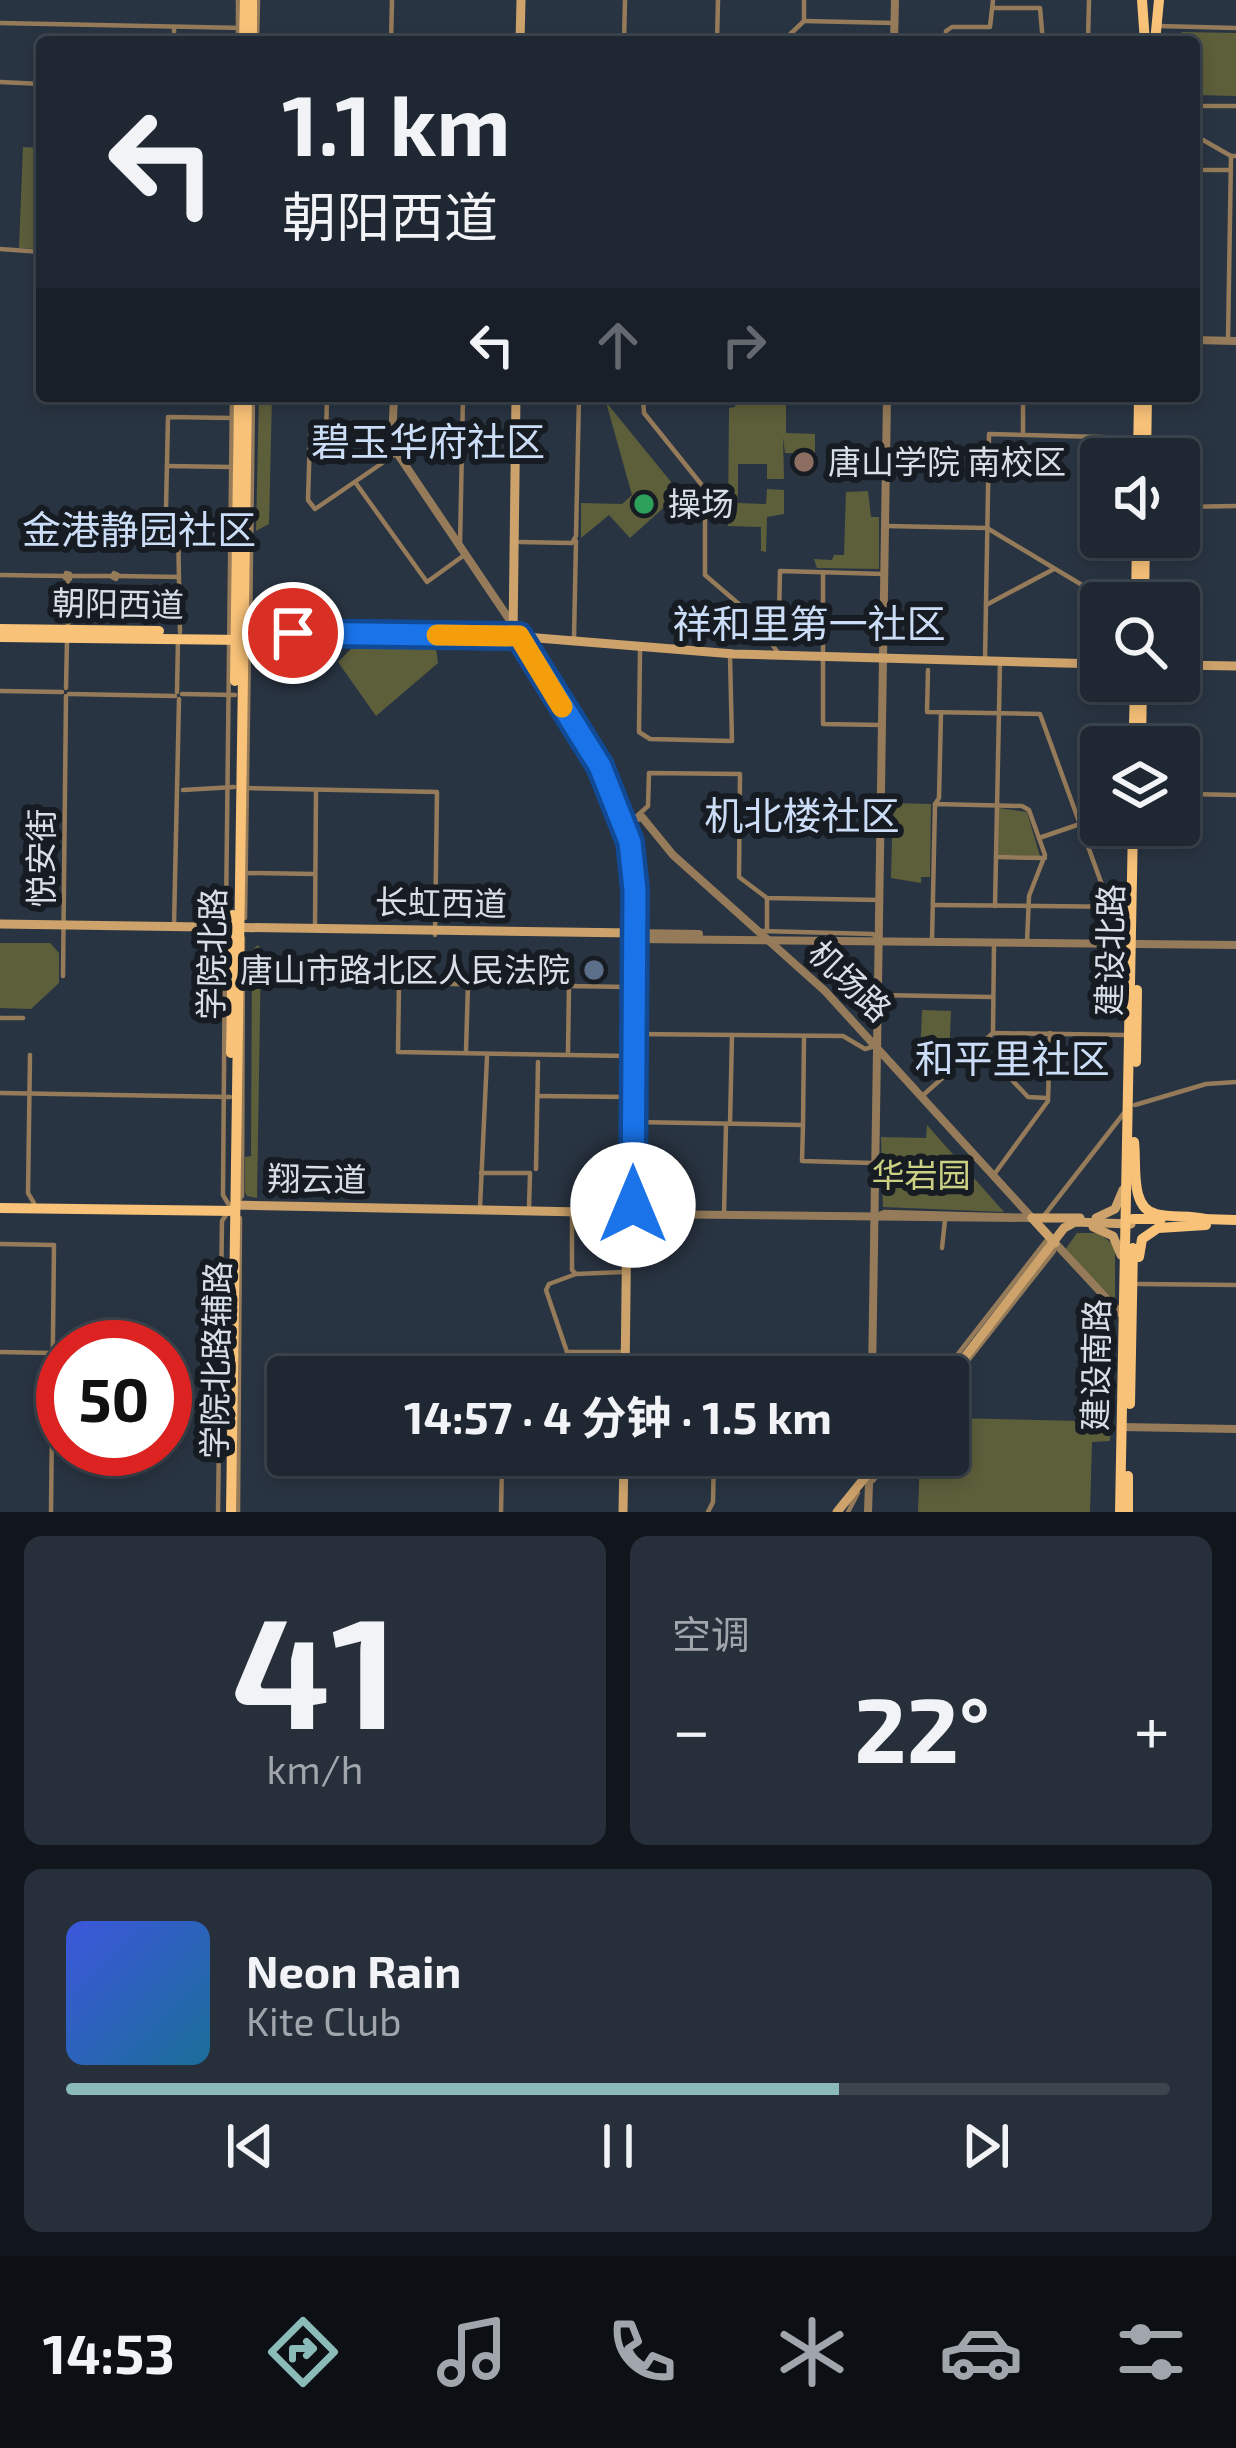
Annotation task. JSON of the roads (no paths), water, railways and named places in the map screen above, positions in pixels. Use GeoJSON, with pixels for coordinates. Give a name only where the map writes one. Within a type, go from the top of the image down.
{"type":"FeatureCollection","features":[{"type":"Feature","properties":{"kind":"main road"},"geometry":{"type":"LineString","coordinates":[[245,36],[241,28],[248,0]]}},
{"type":"Feature","properties":{"kind":"main road"},"geometry":{"type":"LineString","coordinates":[[248,0],[248,36]]}},
{"type":"Feature","properties":{"kind":"main road"},"geometry":{"type":"LineString","coordinates":[[523,36],[524,0]]}},
{"type":"Feature","properties":{"kind":"main road"},"geometry":{"type":"LineString","coordinates":[[1151,0],[1158,26],[1153,36]]}},
{"type":"Feature","properties":{"kind":"main road"},"geometry":{"type":"LineString","coordinates":[[1150,36],[1151,0]]}},
{"type":"Feature","properties":{"kind":"main road","name":"学院北路"},"geometry":{"type":"LineString","coordinates":[[229,1405],[238,1257],[226,1096],[234,1070],[227,1000],[243,873],[231,695],[240,636],[234,527],[242,466],[235,418],[241,402]]}},
{"type":"Feature","properties":{"kind":"main road","name":"学院北路"},"geometry":{"type":"LineString","coordinates":[[228,1512],[243,402]]}},
{"type":"Feature","properties":{"kind":"main road"},"geometry":{"type":"LineString","coordinates":[[517,637],[519,402]]}},
{"type":"Feature","properties":{"kind":"main road"},"geometry":{"type":"LineString","coordinates":[[519,402],[517,637],[595,767],[622,822],[631,879],[633,1122],[627,1356]]}},
{"type":"Feature","properties":{"kind":"main road"},"geometry":{"type":"LineString","coordinates":[[1138,438],[1142,402]]}},
{"type":"Feature","properties":{"kind":"main road"},"geometry":{"type":"LineString","coordinates":[[1142,438],[1143,402]]}},
{"type":"Feature","properties":{"kind":"main road","name":"朝阳西道"},"geometry":{"type":"LineString","coordinates":[[0,633],[517,637],[822,659]]}},
{"type":"Feature","properties":{"kind":"main road","name":"朝阳西道"},"geometry":{"type":"LineString","coordinates":[[517,637],[730,656],[1080,664]]}},
{"type":"Feature","properties":{"kind":"main road"},"geometry":{"type":"LineString","coordinates":[[1200,665],[1236,666]]}},
{"type":"Feature","properties":{"kind":"main road","name":"建设北路"},"geometry":{"type":"LineString","coordinates":[[1131,1107],[1135,846]]}},
{"type":"Feature","properties":{"kind":"main road","name":"建设北路"},"geometry":{"type":"LineString","coordinates":[[1129,1221],[1136,846]]}},
{"type":"Feature","properties":{"kind":"main road","name":"长虹西道"},"geometry":{"type":"LineString","coordinates":[[0,927],[435,933]]}},
{"type":"Feature","properties":{"kind":"main road","name":"长虹西道"},"geometry":{"type":"LineString","coordinates":[[64,927],[632,936]]}},
{"type":"Feature","properties":{"kind":"main road"},"geometry":{"type":"LineString","coordinates":[[626,1356],[632,936]]}},
{"type":"Feature","properties":{"kind":"main road"},"geometry":{"type":"LineString","coordinates":[[1048,1230],[1110,1213],[1121,1201],[1130,1144]]}},
{"type":"Feature","properties":{"kind":"main road"},"geometry":{"type":"LineString","coordinates":[[1130,1144],[1137,1196],[1144,1208],[1206,1222]]}},
{"type":"Feature","properties":{"kind":"main road","name":"翔云道"},"geometry":{"type":"LineString","coordinates":[[0,1205],[480,1208],[630,1214]]}},
{"type":"Feature","properties":{"kind":"main road","name":"翔云道"},"geometry":{"type":"LineString","coordinates":[[0,1205],[630,1214]]}},
{"type":"Feature","properties":{"kind":"main road"},"geometry":{"type":"LineString","coordinates":[[1096,1218],[1129,1221]]}},
{"type":"Feature","properties":{"kind":"main road","name":"建设南路"},"geometry":{"type":"LineString","coordinates":[[1124,1512],[1132,1290],[1129,1221]]}},
{"type":"Feature","properties":{"kind":"main road"},"geometry":{"type":"LineString","coordinates":[[961,1356],[1048,1230],[1075,1222],[1236,1222]]}},
{"type":"Feature","properties":{"kind":"main road"},"geometry":{"type":"LineString","coordinates":[[1132,1290],[1144,1236],[1158,1228],[1206,1222]]}},
{"type":"Feature","properties":{"kind":"main road"},"geometry":{"type":"LineString","coordinates":[[1048,1230],[1093,1227],[1113,1236],[1132,1290]]}},
{"type":"Feature","properties":{"kind":"main road","name":"建设南路"},"geometry":{"type":"LineString","coordinates":[[1126,1427],[1124,1317],[1132,1290]]}},
{"type":"Feature","properties":{"kind":"main road"},"geometry":{"type":"LineString","coordinates":[[624,1476],[626,1512]]}},
{"type":"Feature","properties":{"kind":"main road"},"geometry":{"type":"LineString","coordinates":[[626,1476],[626,1512]]}},
{"type":"Feature","properties":{"kind":"main road"},"geometry":{"type":"LineString","coordinates":[[840,1512],[867,1476]]}},
{"type":"Feature","properties":{"kind":"main road"},"geometry":{"type":"LineString","coordinates":[[840,1512],[869,1476]]}},
{"type":"Feature","properties":{"kind":"street"},"geometry":{"type":"LineString","coordinates":[[392,0],[392,36]]}},
{"type":"Feature","properties":{"kind":"street"},"geometry":{"type":"LineString","coordinates":[[624,36],[625,0]]}},
{"type":"Feature","properties":{"kind":"street"},"geometry":{"type":"LineString","coordinates":[[717,36],[718,0]]}},
{"type":"Feature","properties":{"kind":"street"},"geometry":{"type":"LineString","coordinates":[[804,0],[804,21]]}},
{"type":"Feature","properties":{"kind":"street"},"geometry":{"type":"LineString","coordinates":[[894,36],[895,0]]}},
{"type":"Feature","properties":{"kind":"street"},"geometry":{"type":"LineString","coordinates":[[1086,36],[1089,0]]}},
{"type":"Feature","properties":{"kind":"street"},"geometry":{"type":"LineString","coordinates":[[946,36],[952,27],[990,27],[993,4],[1040,8],[1043,36]]}},
{"type":"Feature","properties":{"kind":"street"},"geometry":{"type":"LineString","coordinates":[[788,36],[804,21],[895,23]]}},
{"type":"Feature","properties":{"kind":"street"},"geometry":{"type":"LineString","coordinates":[[0,23],[241,28]]}},
{"type":"Feature","properties":{"kind":"street"},"geometry":{"type":"LineString","coordinates":[[174,26],[174,36]]}},
{"type":"Feature","properties":{"kind":"street"},"geometry":{"type":"LineString","coordinates":[[1158,26],[1236,28]]}},
{"type":"Feature","properties":{"kind":"street"},"geometry":{"type":"LineString","coordinates":[[0,82],[36,84]]}},
{"type":"Feature","properties":{"kind":"street"},"geometry":{"type":"LineString","coordinates":[[1200,106],[1236,106]]}},
{"type":"Feature","properties":{"kind":"street"},"geometry":{"type":"LineString","coordinates":[[1200,138],[1233,156],[1232,341],[1200,340]]}},
{"type":"Feature","properties":{"kind":"street"},"geometry":{"type":"LineString","coordinates":[[1200,170],[1230,170]]}},
{"type":"Feature","properties":{"kind":"street"},"geometry":{"type":"LineString","coordinates":[[0,249],[36,252]]}},
{"type":"Feature","properties":{"kind":"street"},"geometry":{"type":"LineString","coordinates":[[326,436],[327,402]]}},
{"type":"Feature","properties":{"kind":"street"},"geometry":{"type":"LineString","coordinates":[[394,402],[392,442],[397,453],[517,637]]}},
{"type":"Feature","properties":{"kind":"street"},"geometry":{"type":"LineString","coordinates":[[355,482],[427,582],[463,549],[463,402]]}},
{"type":"Feature","properties":{"kind":"street"},"geometry":{"type":"LineString","coordinates":[[574,643],[579,402]]}},
{"type":"Feature","properties":{"kind":"street"},"geometry":{"type":"LineString","coordinates":[[644,402],[644,413],[707,494],[705,575],[763,628],[780,656]]}},
{"type":"Feature","properties":{"kind":"street"},"geometry":{"type":"LineString","coordinates":[[872,1356],[887,402]]}},
{"type":"Feature","properties":{"kind":"street"},"geometry":{"type":"LineString","coordinates":[[1022,435],[1023,402]]}},
{"type":"Feature","properties":{"kind":"street"},"geometry":{"type":"LineString","coordinates":[[174,926],[179,577],[178,526],[166,508],[168,417],[235,418]]}},
{"type":"Feature","properties":{"kind":"street"},"geometry":{"type":"LineString","coordinates":[[985,661],[988,434],[1138,438]]}},
{"type":"Feature","properties":{"kind":"street"},"geometry":{"type":"LineString","coordinates":[[392,442],[376,437],[310,435],[309,501],[315,509],[397,453]]}},
{"type":"Feature","properties":{"kind":"street"},"geometry":{"type":"LineString","coordinates":[[167,466],[242,466]]}},
{"type":"Feature","properties":{"kind":"street"},"geometry":{"type":"LineString","coordinates":[[1200,507],[1236,506]]}},
{"type":"Feature","properties":{"kind":"street"},"geometry":{"type":"LineString","coordinates":[[178,526],[234,527]]}},
{"type":"Feature","properties":{"kind":"street"},"geometry":{"type":"LineString","coordinates":[[885,526],[987,528],[1080,584]]}},
{"type":"Feature","properties":{"kind":"street"},"geometry":{"type":"LineString","coordinates":[[520,542],[572,543],[576,536]]}},
{"type":"Feature","properties":{"kind":"street"},"geometry":{"type":"LineString","coordinates":[[986,605],[1054,568]]}},
{"type":"Feature","properties":{"kind":"street"},"geometry":{"type":"LineString","coordinates":[[763,628],[779,616],[780,572],[884,574]]}},
{"type":"Feature","properties":{"kind":"street"},"geometry":{"type":"LineString","coordinates":[[823,572],[823,724],[881,725]]}},
{"type":"Feature","properties":{"kind":"street"},"geometry":{"type":"LineString","coordinates":[[0,575],[179,577]]}},
{"type":"Feature","properties":{"kind":"street","name":"悦安街"},"geometry":{"type":"LineString","coordinates":[[63,976],[68,577]]}},
{"type":"Feature","properties":{"kind":"street"},"geometry":{"type":"LineString","coordinates":[[640,651],[639,732],[650,739],[732,741],[730,656]]}},
{"type":"Feature","properties":{"kind":"street"},"geometry":{"type":"LineString","coordinates":[[995,906],[1000,662]]}},
{"type":"Feature","properties":{"kind":"street"},"geometry":{"type":"LineString","coordinates":[[928,670],[927,712],[1040,714],[1080,824],[1039,838]]}},
{"type":"Feature","properties":{"kind":"street"},"geometry":{"type":"LineString","coordinates":[[0,691],[231,695]]}},
{"type":"Feature","properties":{"kind":"street"},"geometry":{"type":"LineString","coordinates":[[932,940],[941,712]]}},
{"type":"Feature","properties":{"kind":"street"},"geometry":{"type":"LineString","coordinates":[[622,822],[648,806],[651,772],[740,774],[738,872],[767,898],[880,901]]}},
{"type":"Feature","properties":{"kind":"street"},"geometry":{"type":"LineString","coordinates":[[179,790],[437,792],[435,933]]}},
{"type":"Feature","properties":{"kind":"street"},"geometry":{"type":"LineString","coordinates":[[315,928],[316,790]]}},
{"type":"Feature","properties":{"kind":"street"},"geometry":{"type":"LineString","coordinates":[[1200,794],[1236,795]]}},
{"type":"Feature","properties":{"kind":"street"},"geometry":{"type":"LineString","coordinates":[[935,804],[1027,808],[1045,858],[1028,906],[1027,942]]}},
{"type":"Feature","properties":{"kind":"street","name":"机场路"},"geometry":{"type":"LineString","coordinates":[[637,815],[673,855],[818,983],[1124,1317]]}},
{"type":"Feature","properties":{"kind":"street"},"geometry":{"type":"LineString","coordinates":[[1088,846],[1110,907]]}},
{"type":"Feature","properties":{"kind":"street"},"geometry":{"type":"LineString","coordinates":[[997,857],[1045,858]]}},
{"type":"Feature","properties":{"kind":"street"},"geometry":{"type":"LineString","coordinates":[[243,873],[315,874]]}},
{"type":"Feature","properties":{"kind":"street"},"geometry":{"type":"LineString","coordinates":[[764,936],[767,898]]}},
{"type":"Feature","properties":{"kind":"street"},"geometry":{"type":"LineString","coordinates":[[933,905],[1131,907]]}},
{"type":"Feature","properties":{"kind":"street","name":"长虹西道"},"geometry":{"type":"LineString","coordinates":[[632,936],[1236,945]]}},
{"type":"Feature","properties":{"kind":"street"},"geometry":{"type":"LineString","coordinates":[[921,1097],[992,1033],[994,941]]}},
{"type":"Feature","properties":{"kind":"street"},"geometry":{"type":"LineString","coordinates":[[628,1056],[398,1052],[400,983],[629,987]]}},
{"type":"Feature","properties":{"kind":"street"},"geometry":{"type":"LineString","coordinates":[[466,1053],[468,984]]}},
{"type":"Feature","properties":{"kind":"street"},"geometry":{"type":"LineString","coordinates":[[568,1055],[569,986]]}},
{"type":"Feature","properties":{"kind":"street"},"geometry":{"type":"LineString","coordinates":[[878,995],[993,997]]}},
{"type":"Feature","properties":{"kind":"street"},"geometry":{"type":"LineString","coordinates":[[0,1018],[23,1018]]}},
{"type":"Feature","properties":{"kind":"street"},"geometry":{"type":"LineString","coordinates":[[992,1033],[1129,1035]]}},
{"type":"Feature","properties":{"kind":"street"},"geometry":{"type":"LineString","coordinates":[[633,1034],[843,1036],[865,1049],[877,1045]]}},
{"type":"Feature","properties":{"kind":"street"},"geometry":{"type":"LineString","coordinates":[[993,1176],[1048,1098],[1050,1034]]}},
{"type":"Feature","properties":{"kind":"street"},"geometry":{"type":"LineString","coordinates":[[724,1215],[732,1035]]}},
{"type":"Feature","properties":{"kind":"street"},"geometry":{"type":"LineString","coordinates":[[804,1036],[802,1162],[874,1163]]}},
{"type":"Feature","properties":{"kind":"street"},"geometry":{"type":"LineString","coordinates":[[979,1046],[1028,1097],[1048,1098]]}},
{"type":"Feature","properties":{"kind":"street"},"geometry":{"type":"LineString","coordinates":[[30,1054],[28,1193],[34,1203]]}},
{"type":"Feature","properties":{"kind":"street"},"geometry":{"type":"LineString","coordinates":[[480,1208],[487,1057]]}},
{"type":"Feature","properties":{"kind":"street"},"geometry":{"type":"LineString","coordinates":[[536,1168],[538,1062]]}},
{"type":"Feature","properties":{"kind":"street"},"geometry":{"type":"LineString","coordinates":[[873,1217],[884,1211],[1020,1213],[1048,1230],[1131,1107],[1206,1084],[1236,1082]]}},
{"type":"Feature","properties":{"kind":"street"},"geometry":{"type":"LineString","coordinates":[[0,1093],[226,1096]]}},
{"type":"Feature","properties":{"kind":"street"},"geometry":{"type":"LineString","coordinates":[[538,1096],[629,1097]]}},
{"type":"Feature","properties":{"kind":"street"},"geometry":{"type":"LineString","coordinates":[[633,1122],[803,1125]]}},
{"type":"Feature","properties":{"kind":"street"},"geometry":{"type":"LineString","coordinates":[[482,1173],[530,1173],[529,1209]]}},
{"type":"Feature","properties":{"kind":"street","name":"翔云道"},"geometry":{"type":"LineString","coordinates":[[630,1214],[945,1218],[1048,1230]]}},
{"type":"Feature","properties":{"kind":"street"},"geometry":{"type":"LineString","coordinates":[[572,1215],[570,1268],[576,1274]]}},
{"type":"Feature","properties":{"kind":"street"},"geometry":{"type":"LineString","coordinates":[[942,1248],[945,1218]]}},
{"type":"Feature","properties":{"kind":"street"},"geometry":{"type":"LineString","coordinates":[[0,1244],[54,1245],[53,1320]]}},
{"type":"Feature","properties":{"kind":"street"},"geometry":{"type":"LineString","coordinates":[[626,1272],[576,1274],[549,1284],[546,1290],[567,1352],[626,1353]]}},
{"type":"Feature","properties":{"kind":"street"},"geometry":{"type":"LineString","coordinates":[[1132,1290],[1236,1285]]}},
{"type":"Feature","properties":{"kind":"street"},"geometry":{"type":"LineString","coordinates":[[0,1352],[36,1353]]}},
{"type":"Feature","properties":{"kind":"street"},"geometry":{"type":"LineString","coordinates":[[1126,1427],[1236,1429]]}},
{"type":"Feature","properties":{"kind":"street"},"geometry":{"type":"LineString","coordinates":[[51,1476],[51,1512]]}},
{"type":"Feature","properties":{"kind":"street"},"geometry":{"type":"LineString","coordinates":[[501,1512],[502,1476]]}},
{"type":"Feature","properties":{"kind":"street"},"geometry":{"type":"LineString","coordinates":[[707,1512],[713,1502],[714,1476]]}},
{"type":"Feature","properties":{"kind":"street"},"geometry":{"type":"LineString","coordinates":[[868,1512],[875,1476]]}},
{"type":"Feature","properties":{"kind":"place","name":"唐山学院 南校区"},"geometry":{"type":"Point","coordinates":[804,462]}},
{"type":"Feature","properties":{"kind":"place","name":"操场"},"geometry":{"type":"Point","coordinates":[644,504]}},
{"type":"Feature","properties":{"kind":"place","name":"唐山市路北区人民法院"},"geometry":{"type":"Point","coordinates":[594,970]}},
{"type":"Feature","properties":{"kind":"district","name":"碧玉华府社区"},"geometry":{"type":"Point","coordinates":[428,442]}},
{"type":"Feature","properties":{"kind":"district","name":"金港静园社区"},"geometry":{"type":"Point","coordinates":[139,530]}},
{"type":"Feature","properties":{"kind":"district","name":"祥和里第一社区"},"geometry":{"type":"Point","coordinates":[809,624]}},
{"type":"Feature","properties":{"kind":"district","name":"机北楼社区"},"geometry":{"type":"Point","coordinates":[802,816]}},
{"type":"Feature","properties":{"kind":"district","name":"和平里社区"},"geometry":{"type":"Point","coordinates":[1012,1059]}},
{"type":"Feature","properties":{"kind":"park label","name":"华岩园"},"geometry":{"type":"Point","coordinates":[921,1175]}}]}
